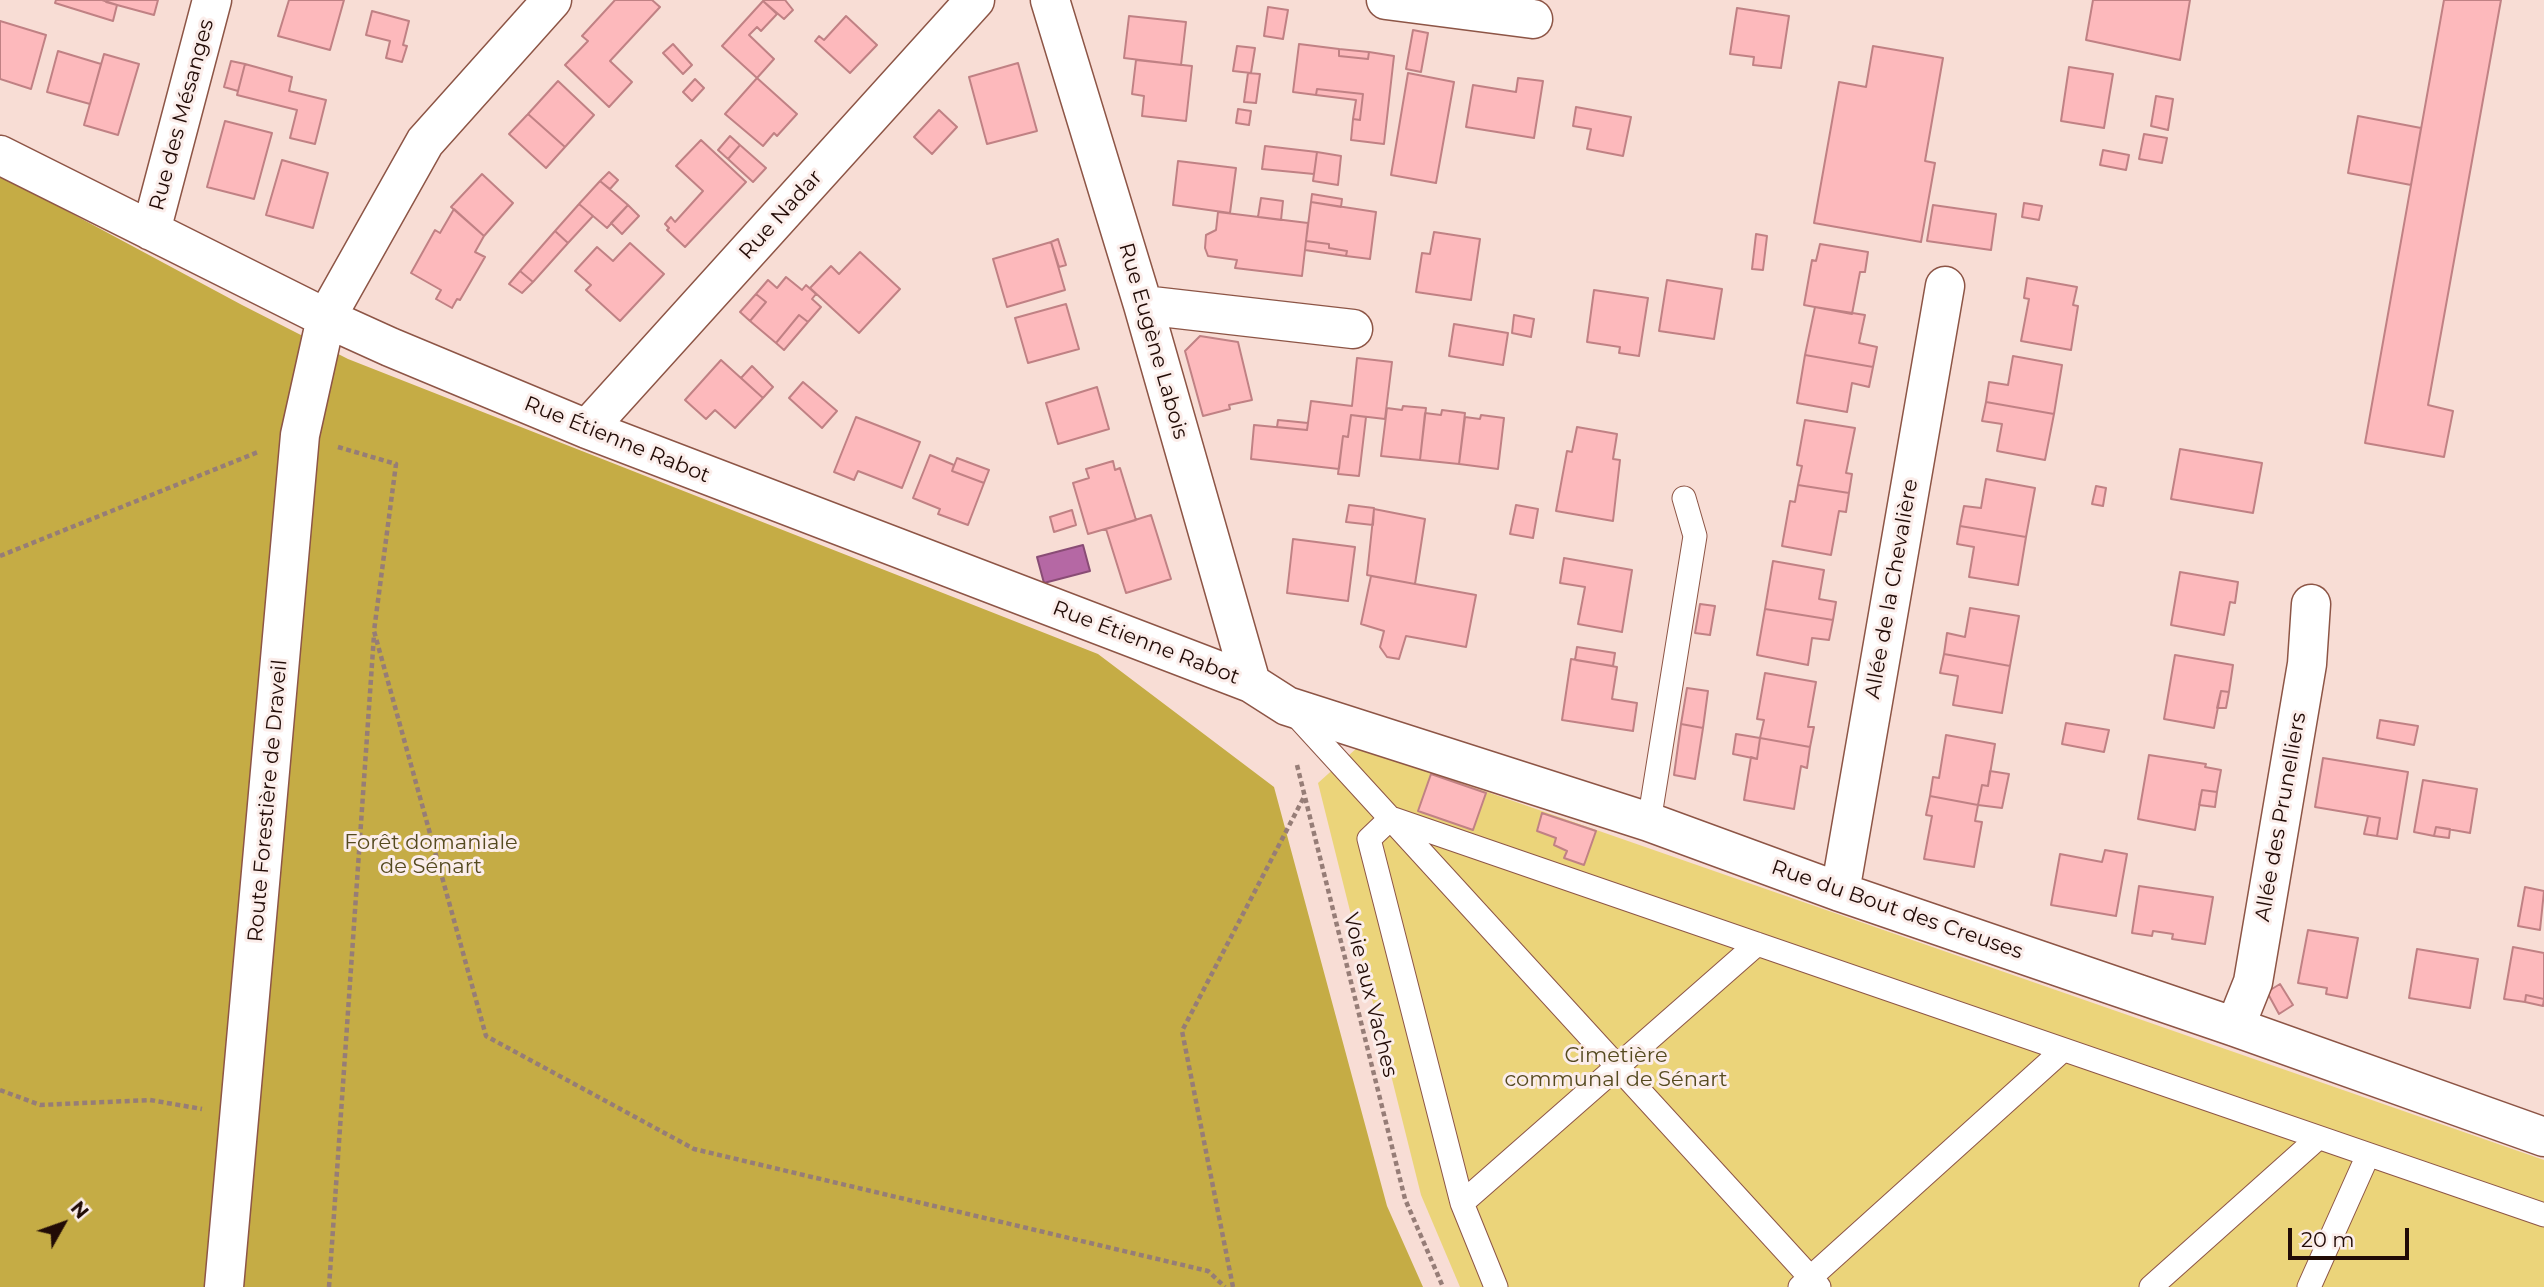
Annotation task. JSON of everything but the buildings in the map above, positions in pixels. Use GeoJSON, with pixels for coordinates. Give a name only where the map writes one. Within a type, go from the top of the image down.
{"type":"FeatureCollection","features":[{"type":"Feature","properties":{"kind":"street","name":"Rue des Mésanges"},"geometry":{"type":"LineString","coordinates":[[151,231],[212,0]]}},
{"type":"Feature","properties":{"kind":"street","name":"Route Forestière de Draveil"},"geometry":{"type":"LineString","coordinates":[[224,1287],[300,435],[326,318],[425,142],[552,0]]}},
{"type":"Feature","properties":{"kind":"street","name":"Rue Nadar"},"geometry":{"type":"LineString","coordinates":[[587,429],[975,0]]}},
{"type":"Feature","properties":{"kind":"street","name":"Rue Eugène Labois"},"geometry":{"type":"LineString","coordinates":[[1050,0],[1143,305],[1251,683]]}},
{"type":"Feature","properties":{"kind":"street"},"geometry":{"type":"LineString","coordinates":[[1387,0],[1533,19]]}},
{"type":"Feature","properties":{"kind":"street","name":"Rue Étienne Rabot"},"geometry":{"type":"LineString","coordinates":[[0,155],[326,318],[587,429],[1251,683]]}},
{"type":"Feature","properties":{"kind":"street","name":"Allée de la Chevalière"},"geometry":{"type":"LineString","coordinates":[[1840,892],[1945,286]]}},
{"type":"Feature","properties":{"kind":"street"},"geometry":{"type":"LineString","coordinates":[[1143,305],[1353,329]]}},
{"type":"Feature","properties":{"kind":"street","name":"Allée des Prunelliers"},"geometry":{"type":"LineString","coordinates":[[2235,1027],[2253,982],[2307,664],[2311,604]]}},
{"type":"Feature","properties":{"kind":"street","name":"Rue du Bout des Creuses"},"geometry":{"type":"LineString","coordinates":[[1251,683],[1287,706],[1649,822],[1840,892],[2235,1027],[2544,1137]]}},
{"type":"Feature","properties":{"kind":"lane"},"geometry":{"type":"LineString","coordinates":[[1649,822],[1695,536],[1684,498]]}},
{"type":"Feature","properties":{"kind":"lane"},"geometry":{"type":"LineString","coordinates":[[1287,706],[1617,1066],[1810,1284],[2063,1050]]}},
{"type":"Feature","properties":{"kind":"lane"},"geometry":{"type":"LineString","coordinates":[[1391,818],[2544,1215]]}},
{"type":"Feature","properties":{"kind":"lane"},"geometry":{"type":"LineString","coordinates":[[1391,818],[1369,839],[1462,1203],[1496,1287]]}},
{"type":"Feature","properties":{"kind":"lane"},"geometry":{"type":"LineString","coordinates":[[1462,1203],[1757,944]]}},
{"type":"Feature","properties":{"kind":"lane"},"geometry":{"type":"LineString","coordinates":[[2151,1287],[2318,1138]]}},
{"type":"Feature","properties":{"kind":"lane"},"geometry":{"type":"LineString","coordinates":[[2309,1287],[2368,1155]]}},
{"type":"Feature","properties":{"kind":"path"},"geometry":{"type":"LineString","coordinates":[[0,556],[300,435],[396,464],[374,631],[329,1287]]}},
{"type":"Feature","properties":{"kind":"path"},"geometry":{"type":"LineString","coordinates":[[374,631],[486,1036],[694,1149],[1208,1271],[1225,1287]]}},
{"type":"Feature","properties":{"kind":"path","name":"Voie aux Vaches"},"geometry":{"type":"LineString","coordinates":[[1287,706],[1304,796],[1405,1199],[1443,1287]]}},
{"type":"Feature","properties":{"kind":"path"},"geometry":{"type":"LineString","coordinates":[[1233,1287],[1182,1031],[1304,796]]}},
{"type":"Feature","properties":{"kind":"path"},"geometry":{"type":"LineString","coordinates":[[0,1090],[40,1105],[150,1100],[240,1116]]}},
{"type":"Feature","properties":{"kind":"path"},"geometry":{"type":"LineString","coordinates":[[0,1098],[8,1093]]}},
{"type":"Feature","properties":{"kind":"green space","name":"Forêt domaniale de Sénart"},"geometry":{"type":"Polygon","coordinates":[[[0,175],[348,359],[1098,654],[1274,787],[1387,1206],[1423,1287],[0,1287],[0,175]]]}},
{"type":"Feature","properties":{"kind":"green space","name":"Cimetière communal de Sénart"},"geometry":{"type":"Polygon","coordinates":[[[1358,747],[2544,1160],[2544,1287],[1460,1287],[1421,1195],[1318,783],[1358,747]]]}},
{"type":"Feature","properties":{"kind":"shaded area"},"geometry":{"type":"Polygon","coordinates":[[[1083,545],[1090,571],[1044,583],[1037,557],[1083,545]]]}}]}
